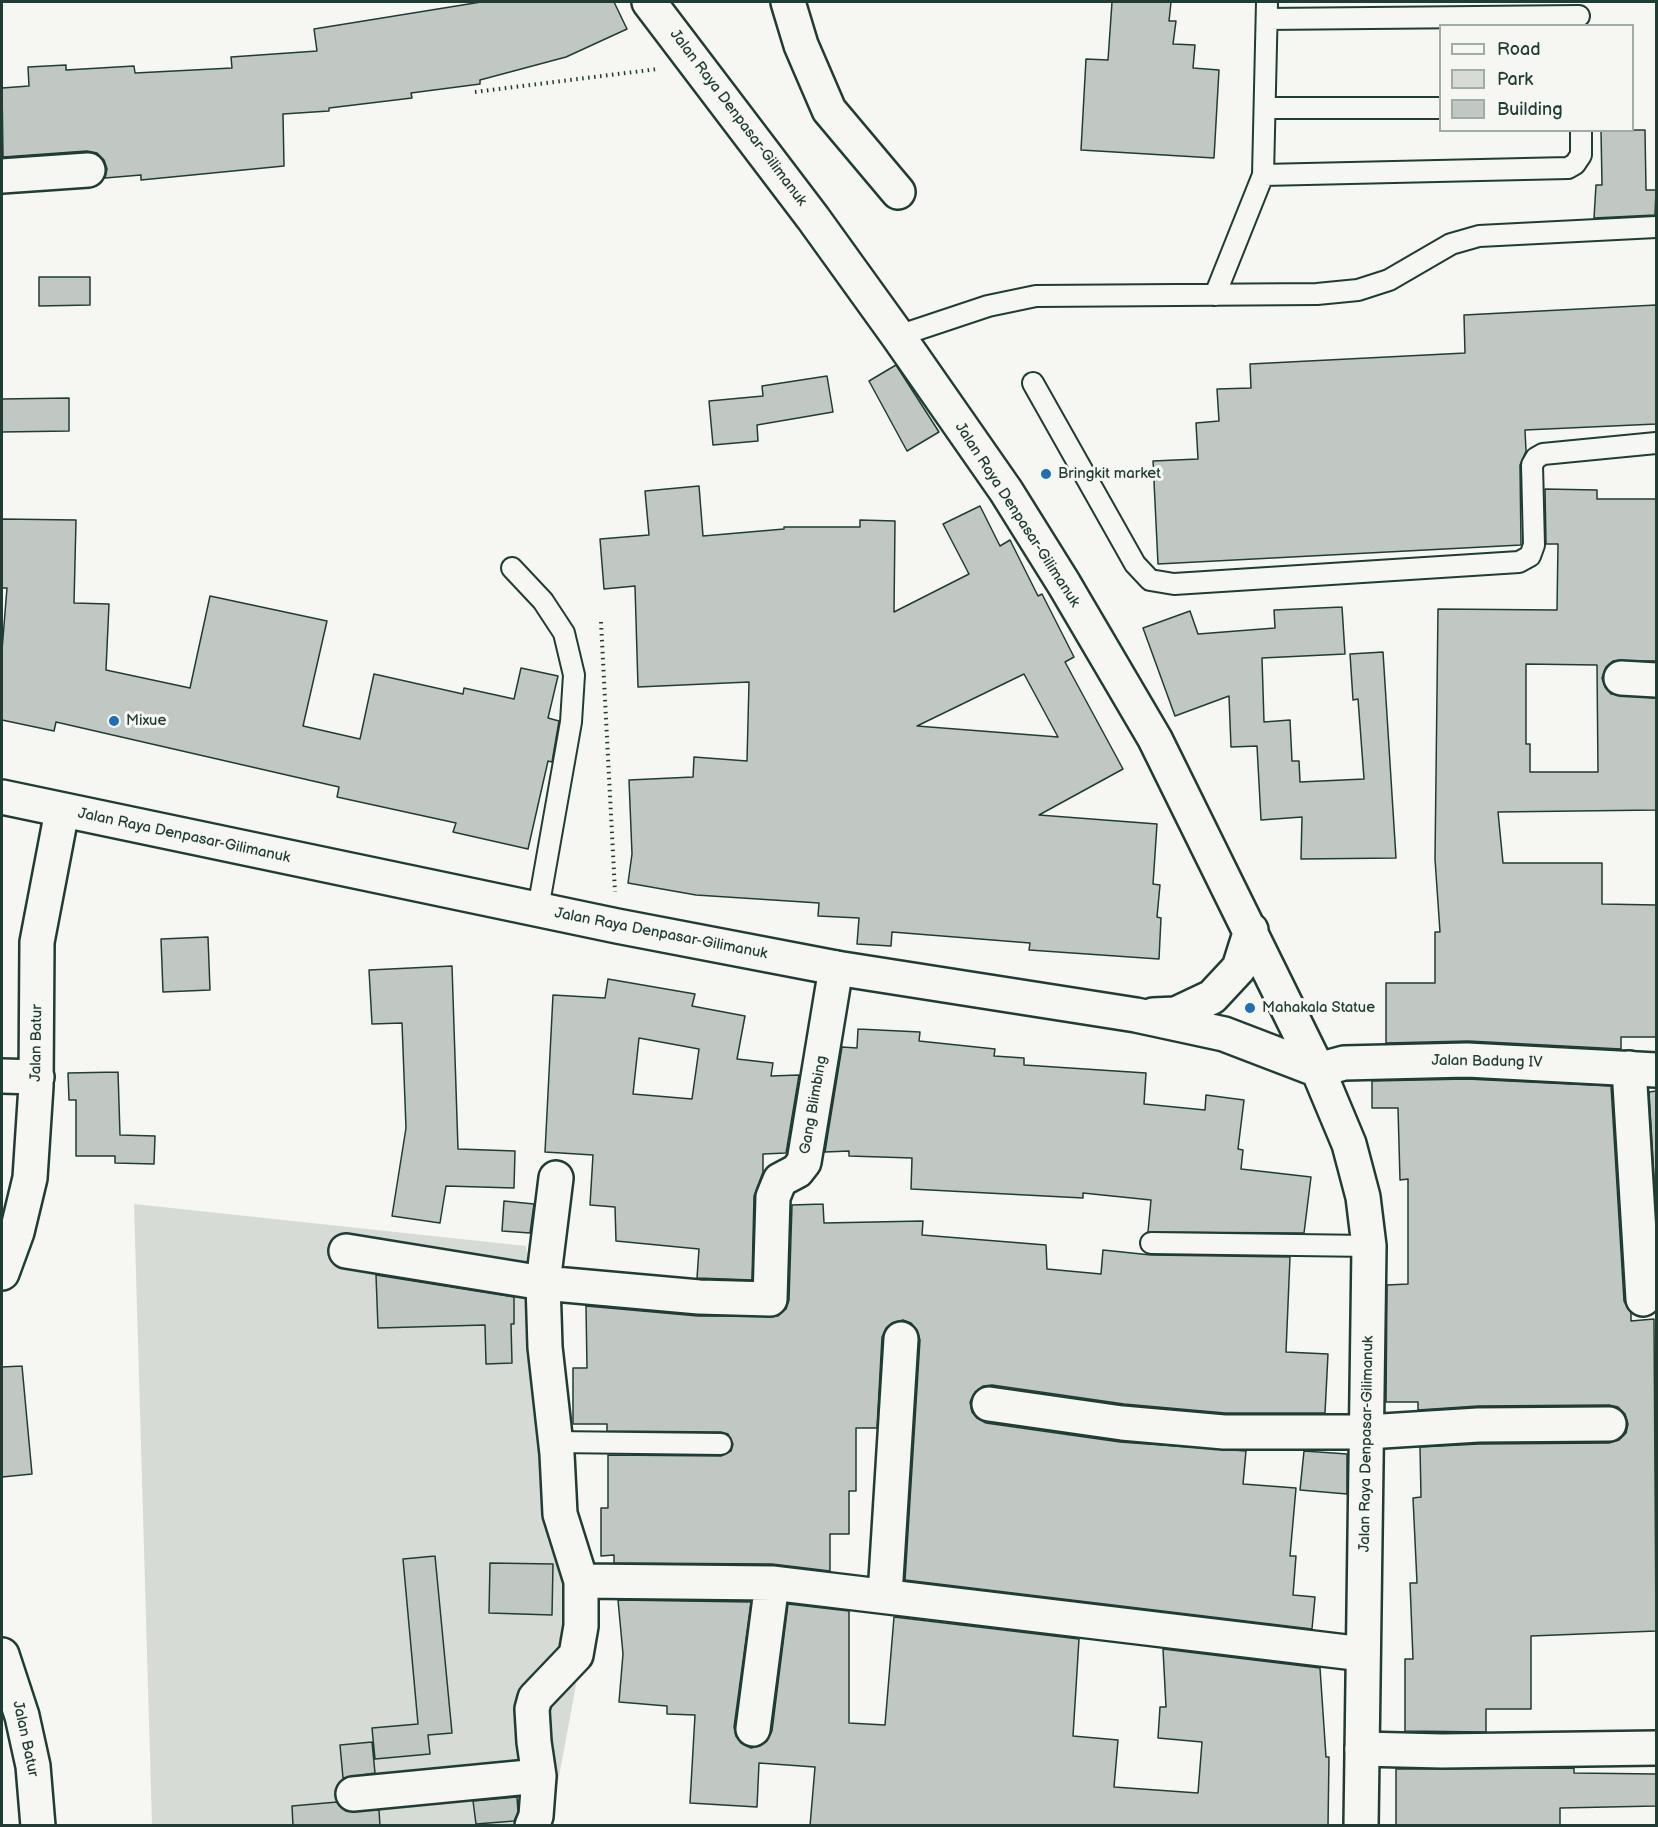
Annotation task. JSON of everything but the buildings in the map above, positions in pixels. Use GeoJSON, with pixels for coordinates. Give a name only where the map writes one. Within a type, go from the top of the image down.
{"type":"FeatureCollection","features":[{"type":"Feature","properties":{"kind":"main road","name":"Jalan Raya Denpasar-Gilimanuk"},"geometry":{"type":"LineString","coordinates":[[650,2],[897,336],[1006,491],[1064,584],[1155,739],[1251,930],[1318,1070],[1357,1169],[1369,1246],[1361,1826]]}},
{"type":"Feature","properties":{"kind":"main road"},"geometry":{"type":"LineString","coordinates":[[788,2],[801,45],[829,110],[898,192]]}},
{"type":"Feature","properties":{"kind":"main road"},"geometry":{"type":"LineString","coordinates":[[2,176],[88,170]]}},
{"type":"Feature","properties":{"kind":"main road"},"geometry":{"type":"LineString","coordinates":[[1621,678],[1656,680]]}},
{"type":"Feature","properties":{"kind":"main road","name":"Jalan Raya Denpasar-Gilimanuk"},"geometry":{"type":"LineString","coordinates":[[2,797],[617,926],[836,969],[1136,1015],[1224,1034],[1318,1070]]}},
{"type":"Feature","properties":{"kind":"main road","name":"Jalan Batur"},"geometry":{"type":"LineString","coordinates":[[2,1273],[17,1232],[30,1178],[37,1077],[37,942],[62,811]]}},
{"type":"Feature","properties":{"kind":"main road"},"geometry":{"type":"LineString","coordinates":[[1136,1015],[1176,1014],[1212,997],[1239,968],[1251,930]]}},
{"type":"Feature","properties":{"kind":"main road","name":"Gang Blimbing"},"geometry":{"type":"LineString","coordinates":[[543,1283],[699,1297],[770,1299],[773,1197],[780,1180],[802,1167],[804,1162],[836,969]]}},
{"type":"Feature","properties":{"kind":"main road","name":"Jalan Badung IV"},"geometry":{"type":"LineString","coordinates":[[1318,1070],[1344,1063],[1467,1060],[1643,1069]]}},
{"type":"Feature","properties":{"kind":"main road"},"geometry":{"type":"LineString","coordinates":[[1643,1069],[1643,1299]]}},
{"type":"Feature","properties":{"kind":"main road"},"geometry":{"type":"LineString","coordinates":[[2,1076],[37,1077]]}},
{"type":"Feature","properties":{"kind":"main road"},"geometry":{"type":"LineString","coordinates":[[532,1826],[536,1816],[540,1776],[532,1709],[535,1698],[545,1685],[576,1655],[581,1626],[581,1581],[560,1514],[545,1347],[543,1283],[556,1178]]}},
{"type":"Feature","properties":{"kind":"main road"},"geometry":{"type":"LineString","coordinates":[[346,1251],[543,1283]]}},
{"type":"Feature","properties":{"kind":"main road"},"geometry":{"type":"LineString","coordinates":[[885,1595],[901,1339]]}},
{"type":"Feature","properties":{"kind":"main road"},"geometry":{"type":"LineString","coordinates":[[989,1404],[1122,1423],[1224,1432],[1367,1431],[1478,1425],[1609,1424]]}},
{"type":"Feature","properties":{"kind":"main road"},"geometry":{"type":"LineString","coordinates":[[581,1581],[772,1582],[1363,1654]]}},
{"type":"Feature","properties":{"kind":"main road"},"geometry":{"type":"LineString","coordinates":[[753,1729],[772,1582]]}},
{"type":"Feature","properties":{"kind":"main road","name":"Jalan Batur"},"geometry":{"type":"LineString","coordinates":[[2,1655],[33,1766],[38,1826]]}},
{"type":"Feature","properties":{"kind":"main road"},"geometry":{"type":"LineString","coordinates":[[1362,1749],[1442,1752],[1656,1748]]}},
{"type":"Feature","properties":{"kind":"main road"},"geometry":{"type":"LineString","coordinates":[[353,1794],[540,1776]]}},
{"type":"Feature","properties":{"kind":"lane"},"geometry":{"type":"LineString","coordinates":[[1215,295],[1263,175],[1267,10],[1579,14]]}},
{"type":"Feature","properties":{"kind":"lane"},"geometry":{"type":"LineString","coordinates":[[1265,108],[1439,108]]}},
{"type":"Feature","properties":{"kind":"lane"},"geometry":{"type":"LineString","coordinates":[[1263,175],[1568,168],[1575,164],[1581,155],[1581,132]]}},
{"type":"Feature","properties":{"kind":"lane"},"geometry":{"type":"LineString","coordinates":[[897,336],[988,306],[1036,296],[1317,294],[1358,290],[1389,280],[1451,244],[1479,236],[1656,227]]}},
{"type":"Feature","properties":{"kind":"lane"},"geometry":{"type":"LineString","coordinates":[[1033,383],[1135,564],[1150,580],[1174,584],[1519,562],[1530,556],[1534,544],[1532,465],[1536,458],[1543,454],[1656,442]]}},
{"type":"Feature","properties":{"kind":"lane"},"geometry":{"type":"LineString","coordinates":[[512,568],[543,601],[564,633],[574,675],[571,722],[538,909]]}},
{"type":"Feature","properties":{"kind":"lane"},"geometry":{"type":"LineString","coordinates":[[1151,1242],[1369,1246]]}},
{"type":"Feature","properties":{"kind":"lane"},"geometry":{"type":"LineString","coordinates":[[555,1442],[721,1444]]}},
{"type":"Feature","properties":{"kind":"path"},"geometry":{"type":"LineString","coordinates":[[475,92],[698,64]]}},
{"type":"Feature","properties":{"kind":"path"},"geometry":{"type":"LineString","coordinates":[[601,622],[617,926]]}},
{"type":"Feature","properties":{"kind":"green space"},"geometry":{"type":"Polygon","coordinates":[[[134,1204],[526,1246],[581,1658],[550,1825],[152,1825],[134,1204]]]}},
{"type":"Feature","properties":{"kind":"place","name":"Bringkit market"},"geometry":{"type":"Point","coordinates":[1046,474]}},
{"type":"Feature","properties":{"kind":"place","name":"Mixue"},"geometry":{"type":"Point","coordinates":[114,721]}},
{"type":"Feature","properties":{"kind":"place","name":"Mahakala Statue"},"geometry":{"type":"Point","coordinates":[1250,1008]}}]}
